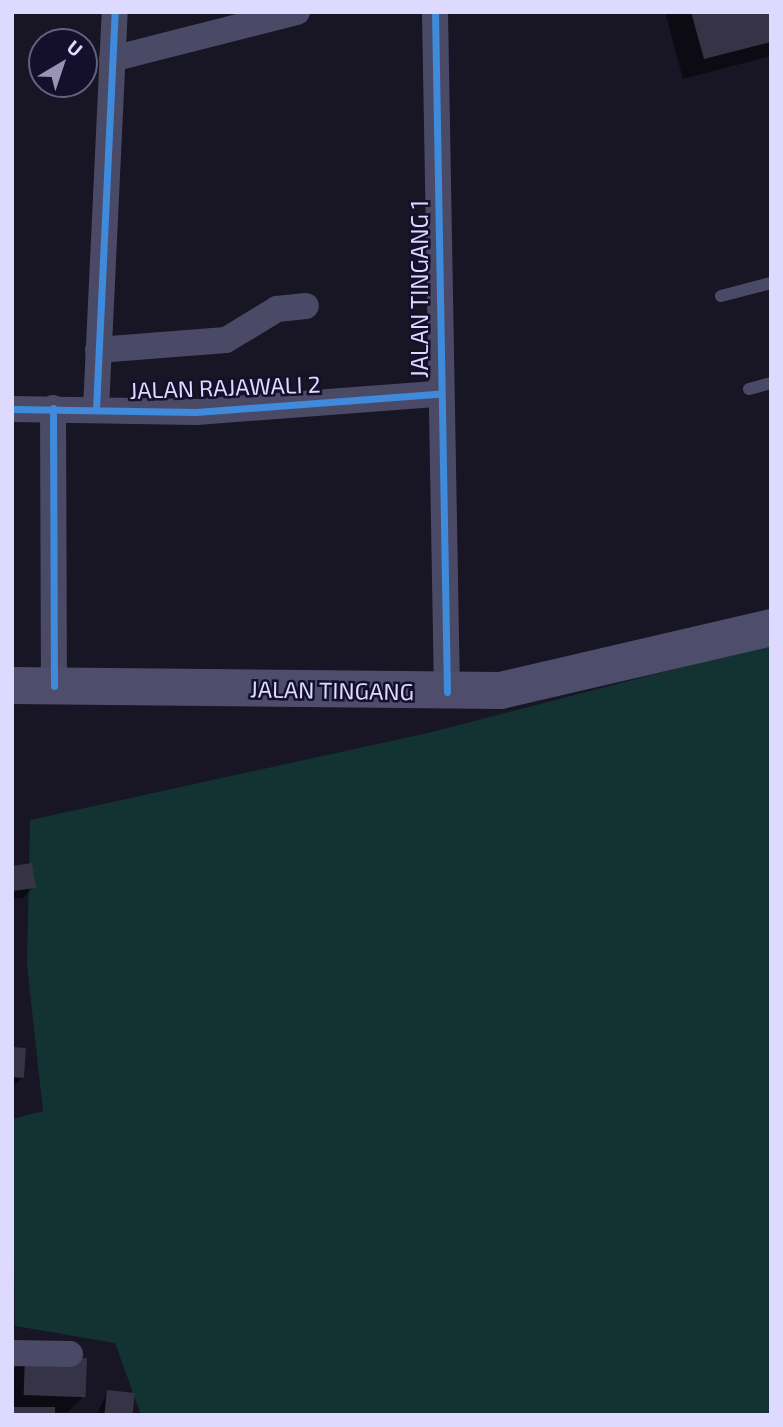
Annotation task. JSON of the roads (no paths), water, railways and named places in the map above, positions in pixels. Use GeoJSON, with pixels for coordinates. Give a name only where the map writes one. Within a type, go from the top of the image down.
{"type":"FeatureCollection","features":[{"type":"Feature","properties":{"kind":"main road","name":"JALAN TINGANG"},"geometry":{"type":"LineString","coordinates":[[12,685],[447,692],[544,684],[771,627]]}},
{"type":"Feature","properties":{"kind":"street"},"geometry":{"type":"LineString","coordinates":[[96,409],[115,12]]}},
{"type":"Feature","properties":{"kind":"street"},"geometry":{"type":"LineString","coordinates":[[113,59],[298,12]]}},
{"type":"Feature","properties":{"kind":"street","name":"JALAN TINGANG 1"},"geometry":{"type":"LineString","coordinates":[[435,12],[438,394],[447,692]]}},
{"type":"Feature","properties":{"kind":"street"},"geometry":{"type":"LineString","coordinates":[[98,350],[217,342],[277,309],[306,306]]}},
{"type":"Feature","properties":{"kind":"street","name":"JALAN RAJAWALI 2"},"geometry":{"type":"LineString","coordinates":[[12,409],[239,410],[438,394]]}},
{"type":"Feature","properties":{"kind":"street"},"geometry":{"type":"LineString","coordinates":[[53,408],[54,686]]}},
{"type":"Feature","properties":{"kind":"street"},"geometry":{"type":"LineString","coordinates":[[12,1353],[70,1354]]}},
{"type":"Feature","properties":{"kind":"lane"},"geometry":{"type":"LineString","coordinates":[[721,296],[771,283]]}},
{"type":"Feature","properties":{"kind":"lane"},"geometry":{"type":"LineString","coordinates":[[749,389],[771,383]]}}]}
